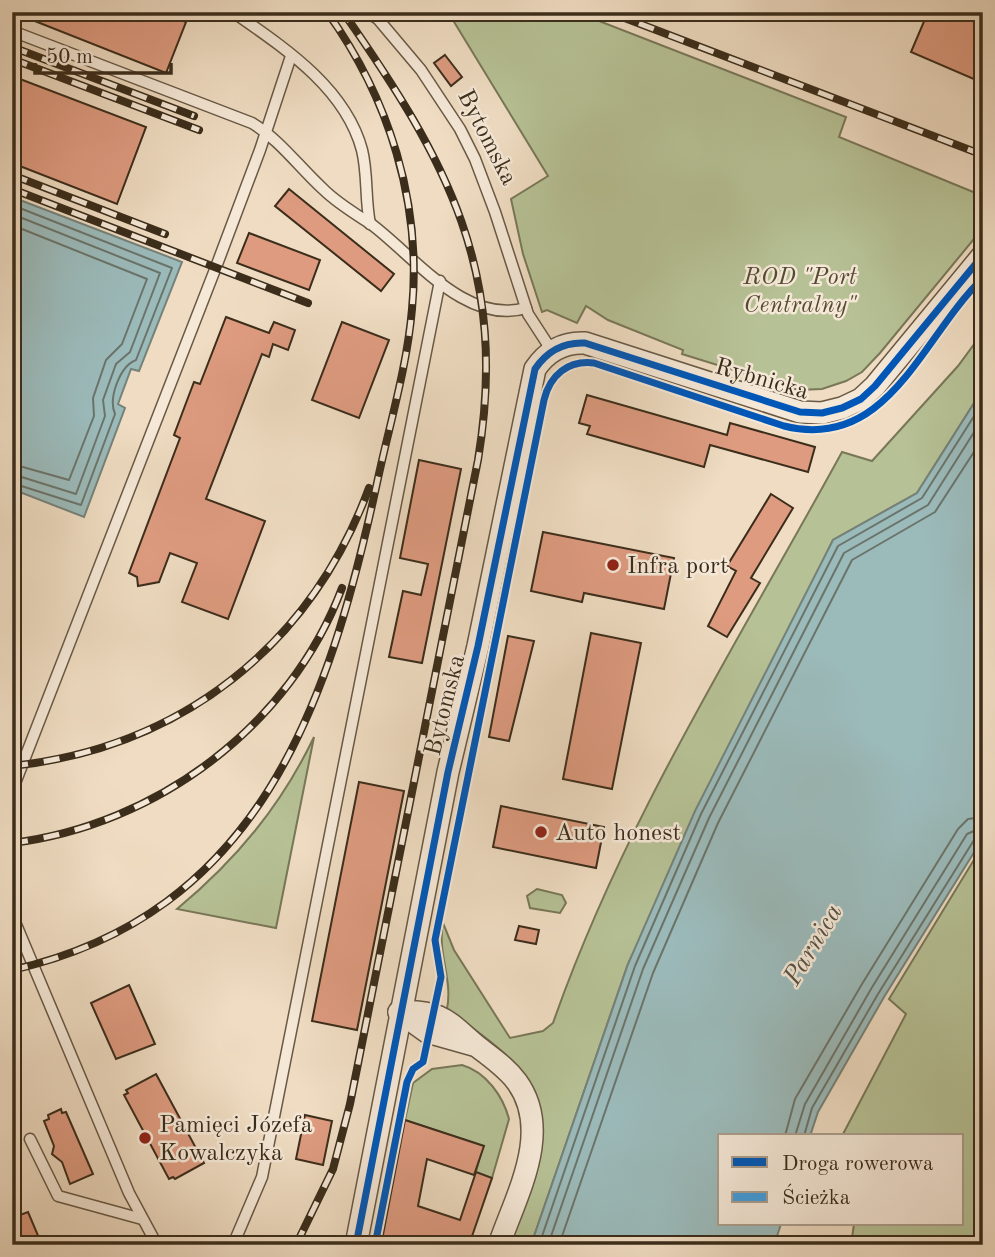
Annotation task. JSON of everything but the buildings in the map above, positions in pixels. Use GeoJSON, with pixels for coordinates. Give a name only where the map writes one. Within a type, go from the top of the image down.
{"type":"FeatureCollection","features":[{"type":"Feature","properties":{"kind":"street","name":"Rybnicka"},"geometry":{"type":"LineString","coordinates":[[552,351],[572,343],[590,344],[790,410],[814,413],[830,411],[857,401],[876,386],[983,255]]}},
{"type":"Feature","properties":{"kind":"street","name":"Bytomska"},"geometry":{"type":"LineString","coordinates":[[356,1245],[399,1012],[531,382],[540,361],[552,351]]}},
{"type":"Feature","properties":{"kind":"street"},"geometry":{"type":"LineString","coordinates":[[399,1012],[439,1014],[518,1083],[530,1108],[533,1123],[532,1148],[499,1245]]}},
{"type":"Feature","properties":{"kind":"lane"},"geometry":{"type":"LineString","coordinates":[[233,12],[291,56],[328,89],[352,123],[363,154],[370,224]]}},
{"type":"Feature","properties":{"kind":"lane","name":"Bytomska"},"geometry":{"type":"LineString","coordinates":[[367,12],[378,19],[421,69],[460,129],[475,159],[495,212],[526,308],[552,351]]}},
{"type":"Feature","properties":{"kind":"lane"},"geometry":{"type":"LineString","coordinates":[[12,31],[214,107],[267,131],[323,190],[440,281],[479,305],[513,311],[526,308]]}},
{"type":"Feature","properties":{"kind":"lane"},"geometry":{"type":"LineString","coordinates":[[12,791],[267,131],[291,56]]}},
{"type":"Feature","properties":{"kind":"lane"},"geometry":{"type":"LineString","coordinates":[[233,1245],[262,1177],[440,281]]}},
{"type":"Feature","properties":{"kind":"lane"},"geometry":{"type":"LineString","coordinates":[[12,915],[142,1219],[157,1245]]}},
{"type":"Feature","properties":{"kind":"lane"},"geometry":{"type":"LineString","coordinates":[[30,1139],[58,1196],[142,1219]]}},
{"type":"Feature","properties":{"kind":"green space","name":"ROD \"Port Centralny\""},"geometry":{"type":"Polygon","coordinates":[[[448,12],[576,12],[846,117],[839,137],[983,196],[983,228],[862,372],[822,389],[798,390],[682,354],[683,350],[608,320],[586,306],[577,323],[547,310],[542,312],[523,254],[511,199],[548,176],[448,12]]]}},
{"type":"Feature","properties":{"kind":"green space"},"geometry":{"type":"Polygon","coordinates":[[[983,332],[983,389],[917,493],[833,540],[628,964],[531,1245],[509,1245],[541,1149],[539,1105],[529,1083],[511,1060],[447,1009],[443,923],[454,950],[510,1038],[543,1031],[553,1023],[614,874],[649,802],[724,661],[842,452],[872,461],[958,366],[983,332]]]}},
{"type":"Feature","properties":{"kind":"green space"},"geometry":{"type":"Polygon","coordinates":[[[314,737],[276,928],[177,909],[219,871],[255,831],[287,786],[314,737]]]}},
{"type":"Feature","properties":{"kind":"green space"},"geometry":{"type":"Polygon","coordinates":[[[983,845],[983,1222],[967,1245],[851,1245],[854,1226],[964,1226],[964,1134],[843,1134],[906,1014],[889,999],[983,845]]]}},
{"type":"Feature","properties":{"kind":"green space"},"geometry":{"type":"Polygon","coordinates":[[[537,889],[562,895],[566,903],[560,913],[530,908],[527,896],[537,889]]]}},
{"type":"Feature","properties":{"kind":"green space"},"geometry":{"type":"Polygon","coordinates":[[[462,1065],[486,1079],[502,1102],[509,1119],[492,1178],[476,1172],[483,1146],[405,1120],[413,1083],[432,1069],[462,1065]]]}},
{"type":"Feature","properties":{"kind":"water"},"geometry":{"type":"Polygon","coordinates":[[[12,197],[182,262],[139,371],[131,369],[118,404],[125,408],[84,517],[12,489],[12,197]]]}},
{"type":"Feature","properties":{"kind":"water","name":"Parnica"},"geometry":{"type":"Polygon","coordinates":[[[983,389],[983,838],[884,997],[818,1112],[811,1134],[718,1134],[718,1226],[780,1226],[774,1245],[531,1245],[628,964],[695,811],[833,540],[917,493],[983,389]]]}},
{"type":"Feature","properties":{"kind":"railway"},"geometry":{"type":"LineString","coordinates":[[12,970],[97,942],[167,901],[224,850],[270,788],[306,719],[335,644],[358,565],[402,375],[410,331],[414,269],[406,191],[384,116],[349,45],[327,12]]}},
{"type":"Feature","properties":{"kind":"railway"},"geometry":{"type":"LineString","coordinates":[[296,1245],[333,1169],[350,1104],[478,460],[485,393],[485,332],[477,275],[461,222],[440,170],[413,119],[343,12]]}},
{"type":"Feature","properties":{"kind":"railway"},"geometry":{"type":"LineString","coordinates":[[609,12],[983,155]]}},
{"type":"Feature","properties":{"kind":"railway"},"geometry":{"type":"LineString","coordinates":[[12,47],[194,116]]}},
{"type":"Feature","properties":{"kind":"railway"},"geometry":{"type":"LineString","coordinates":[[12,59],[199,130]]}},
{"type":"Feature","properties":{"kind":"railway"},"geometry":{"type":"LineString","coordinates":[[12,175],[165,234]]}},
{"type":"Feature","properties":{"kind":"railway"},"geometry":{"type":"LineString","coordinates":[[12,189],[308,303]]}},
{"type":"Feature","properties":{"kind":"railway"},"geometry":{"type":"LineString","coordinates":[[12,766],[73,755],[130,737],[183,712],[231,680],[274,641],[312,596],[344,545],[369,488]]}},
{"type":"Feature","properties":{"kind":"railway"},"geometry":{"type":"LineString","coordinates":[[12,843],[66,833],[117,815],[166,791],[212,760],[253,725],[289,684],[319,638],[342,588]]}},
{"type":"Feature","properties":{"kind":"marked path"},"geometry":{"type":"LineString","coordinates":[[973,1245],[983,1231]]}},
{"type":"Feature","properties":{"kind":"cycle path"},"geometry":{"type":"LineString","coordinates":[[356,1245],[448,772],[478,646],[535,369],[556,349],[585,343],[800,412],[822,413],[842,408],[861,399],[875,386],[983,255]]}},
{"type":"Feature","properties":{"kind":"cycle path"},"geometry":{"type":"LineString","coordinates":[[375,1245],[407,1082],[413,1069],[423,1062],[441,977],[435,940],[544,400],[551,383],[568,367],[594,363],[784,426],[820,429],[851,422],[877,406],[900,384],[961,302],[983,278]]}},
{"type":"Feature","properties":{"kind":"place","name":"Infra port"},"geometry":{"type":"Point","coordinates":[613,565]}},
{"type":"Feature","properties":{"kind":"place","name":"Auto honest"},"geometry":{"type":"Point","coordinates":[541,832]}},
{"type":"Feature","properties":{"kind":"place","name":"Pamięci Józefa Kowalczyka"},"geometry":{"type":"Point","coordinates":[145,1138]}}]}
